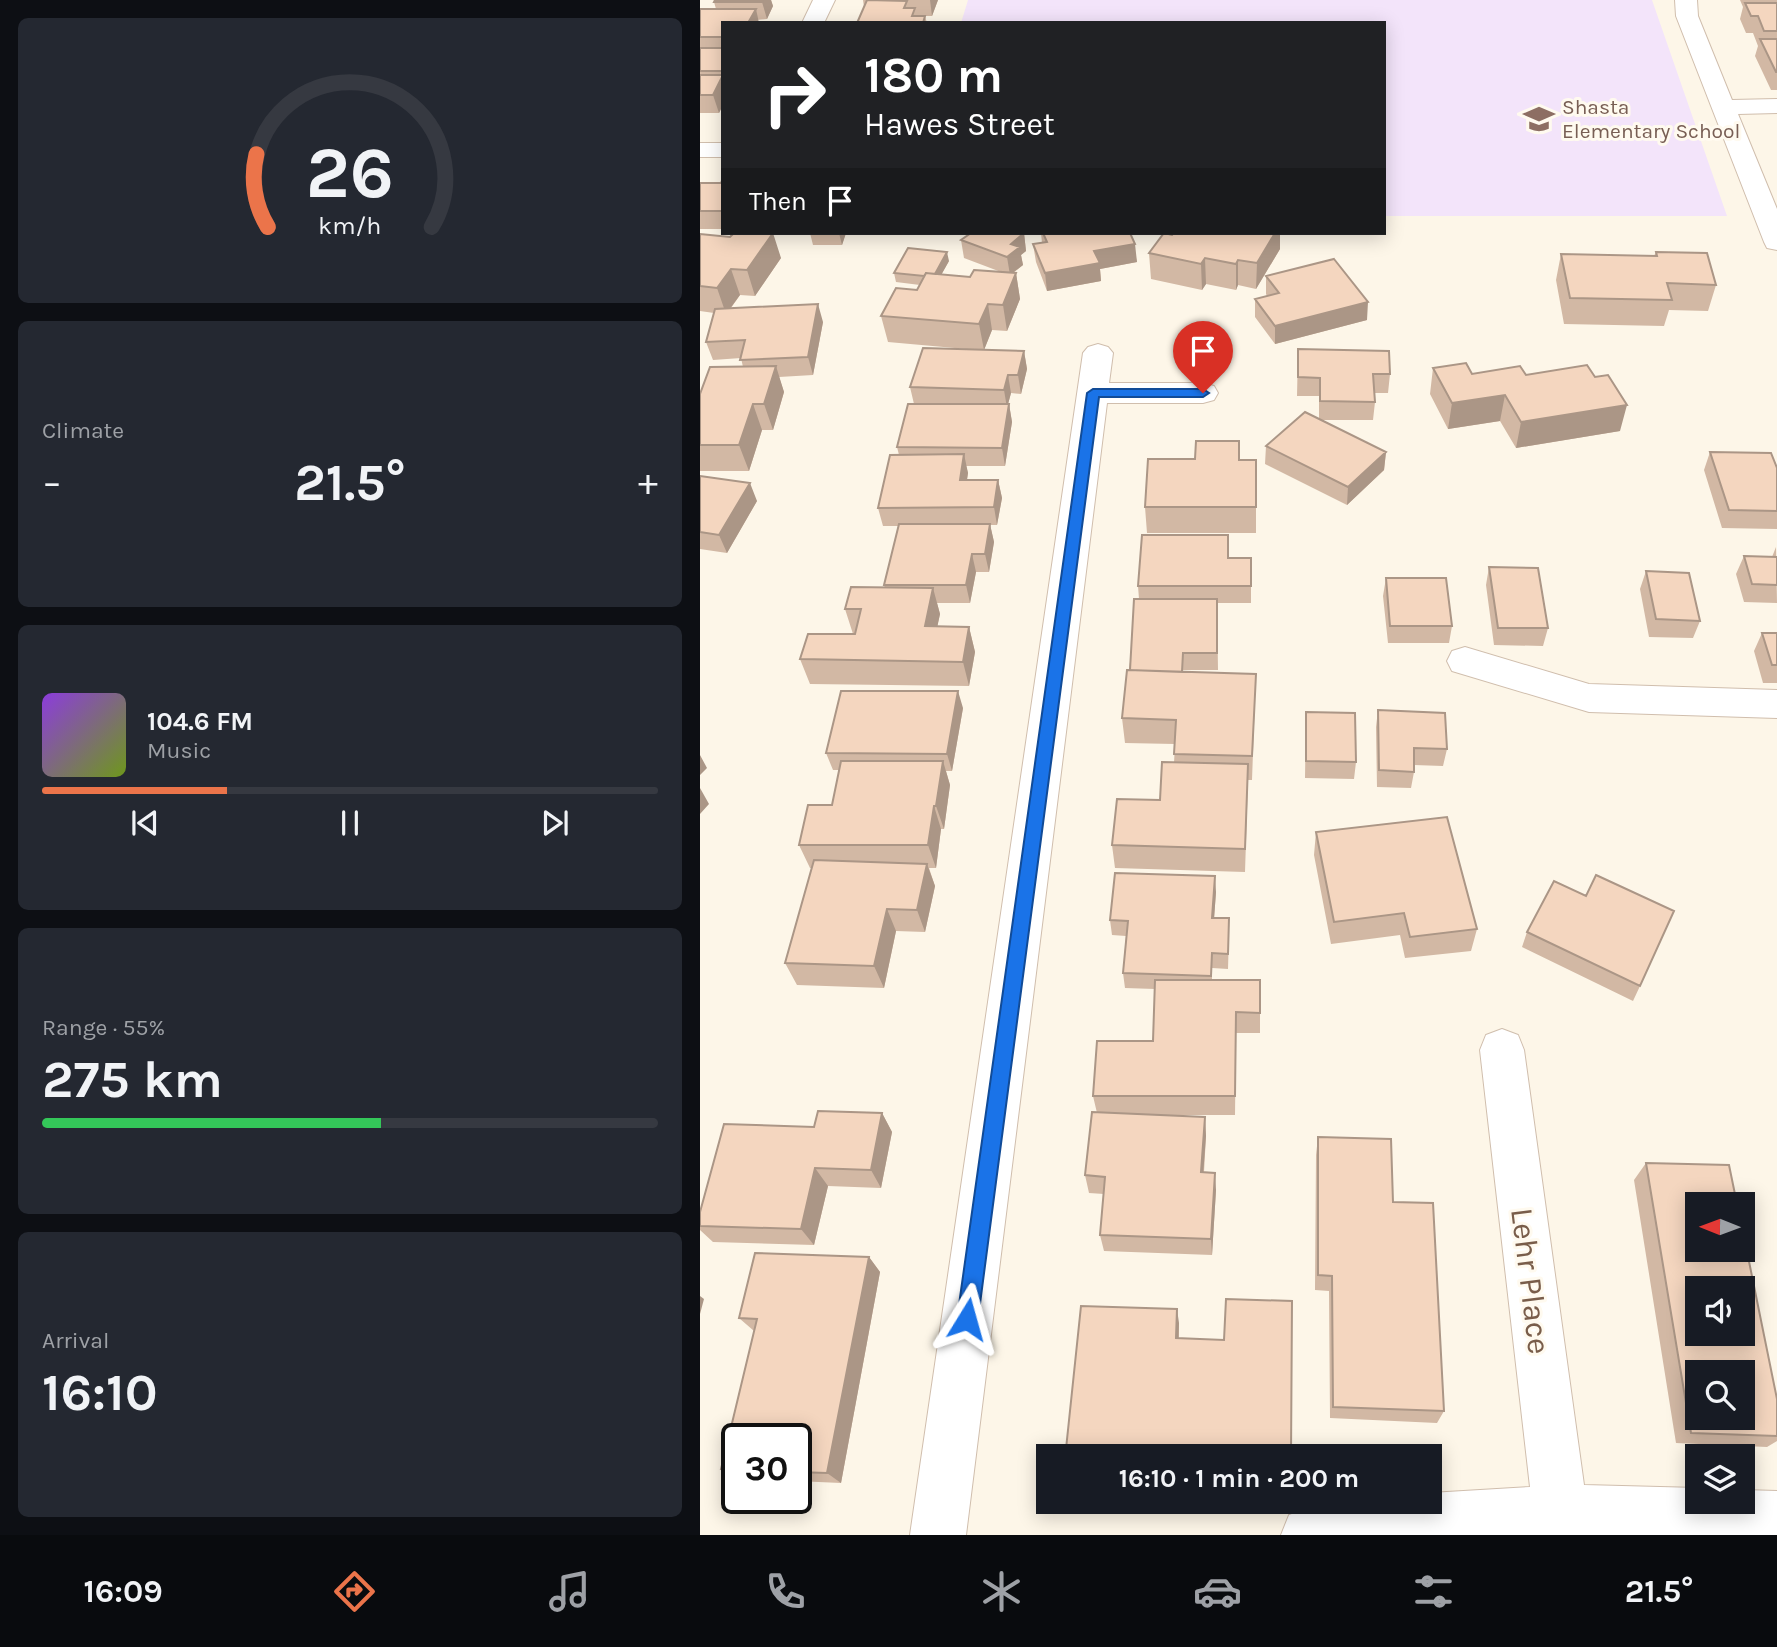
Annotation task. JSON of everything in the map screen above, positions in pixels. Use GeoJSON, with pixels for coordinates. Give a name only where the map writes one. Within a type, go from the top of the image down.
{"type":"FeatureCollection","features":[{"type":"Feature","properties":{"kind":"street"},"geometry":{"type":"LineString","coordinates":[[814,21],[824,0]]}},
{"type":"Feature","properties":{"kind":"street"},"geometry":{"type":"LineString","coordinates":[[1686,0],[1687,16],[1721,107],[1777,242]]}},
{"type":"Feature","properties":{"kind":"street"},"geometry":{"type":"LineString","coordinates":[[1721,107],[1777,106]]}},
{"type":"Feature","properties":{"kind":"street"},"geometry":{"type":"LineString","coordinates":[[700,150],[721,150]]}},
{"type":"Feature","properties":{"kind":"street"},"geometry":{"type":"LineString","coordinates":[[938,1535],[1098,353]]}},
{"type":"Feature","properties":{"kind":"street"},"geometry":{"type":"LineString","coordinates":[[1093,393],[1203,393]]}},
{"type":"Feature","properties":{"kind":"street"},"geometry":{"type":"LineString","coordinates":[[1465,661],[1589,698],[1777,704]]}},
{"type":"Feature","properties":{"kind":"street","name":"Lehr Place"},"geometry":{"type":"LineString","coordinates":[[1502,1050],[1560,1512]]}},
{"type":"Feature","properties":{"kind":"street"},"geometry":{"type":"LineString","coordinates":[[1309,1535],[1369,1525],[1560,1512],[1777,1518]]}},
{"type":"Feature","properties":{"kind":"shaded area","name":"Shasta Elementary School"},"geometry":{"type":"Polygon","coordinates":[[[968,0],[1652,0],[1727,216],[1386,216],[1386,21],[962,21],[968,0]]]}},
{"type":"Feature","properties":{"kind":"building"},"geometry":{"type":"Polygon","coordinates":[[[715,0],[763,0],[714,2],[715,0]]]}},
{"type":"Feature","properties":{"kind":"building"},"geometry":{"type":"Polygon","coordinates":[[[867,0],[907,1],[904,8],[915,8],[912,16],[925,16],[924,21],[858,21],[867,0]]]}},
{"type":"Feature","properties":{"kind":"building"},"geometry":{"type":"Polygon","coordinates":[[[1745,3],[1777,3],[1777,31],[1764,31],[1758,16],[1751,16],[1745,3]]]}},
{"type":"Feature","properties":{"kind":"building"},"geometry":{"type":"Polygon","coordinates":[[[700,9],[756,9],[749,21],[721,21],[721,37],[700,37],[700,9]]]}},
{"type":"Feature","properties":{"kind":"building"},"geometry":{"type":"Polygon","coordinates":[[[1760,39],[1777,39],[1777,72],[1776,72],[1760,39]]]}},
{"type":"Feature","properties":{"kind":"building"},"geometry":{"type":"Polygon","coordinates":[[[700,48],[721,48],[721,71],[700,71],[700,48]]]}},
{"type":"Feature","properties":{"kind":"building"},"geometry":{"type":"Polygon","coordinates":[[[700,75],[721,75],[713,95],[700,95],[700,75]]]}},
{"type":"Feature","properties":{"kind":"building"},"geometry":{"type":"Polygon","coordinates":[[[700,183],[721,183],[721,211],[700,211],[700,183]]]}},
{"type":"Feature","properties":{"kind":"building"},"geometry":{"type":"Polygon","coordinates":[[[700,234],[730,237],[772,235],[747,270],[731,269],[717,288],[700,286],[700,234]]]}},
{"type":"Feature","properties":{"kind":"building"},"geometry":{"type":"Polygon","coordinates":[[[968,235],[1022,235],[1011,244],[1020,247],[1007,257],[961,240],[968,235]]]}},
{"type":"Feature","properties":{"kind":"building"},"geometry":{"type":"Polygon","coordinates":[[[1044,235],[1131,235],[1135,244],[1094,251],[1100,263],[1045,273],[1033,244],[1047,242],[1044,235]]]}},
{"type":"Feature","properties":{"kind":"building"},"geometry":{"type":"Polygon","coordinates":[[[1162,235],[1274,235],[1257,263],[1238,260],[1236,264],[1205,258],[1201,264],[1149,253],[1162,235]]]}},
{"type":"Feature","properties":{"kind":"building"},"geometry":{"type":"Polygon","coordinates":[[[908,248],[947,252],[935,274],[926,273],[924,276],[894,273],[908,248]]]}},
{"type":"Feature","properties":{"kind":"building"},"geometry":{"type":"Polygon","coordinates":[[[1656,252],[1707,253],[1716,285],[1667,283],[1672,300],[1570,298],[1561,254],[1657,256],[1656,252]]]}},
{"type":"Feature","properties":{"kind":"building"},"geometry":{"type":"Polygon","coordinates":[[[1334,259],[1368,302],[1275,326],[1255,299],[1279,293],[1266,276],[1334,259]]]}},
{"type":"Feature","properties":{"kind":"building"},"geometry":{"type":"Polygon","coordinates":[[[974,270],[1016,273],[1003,305],[988,304],[979,324],[881,316],[896,288],[917,290],[926,273],[970,277],[974,270]]]}},
{"type":"Feature","properties":{"kind":"building"},"geometry":{"type":"Polygon","coordinates":[[[818,304],[808,357],[740,360],[745,340],[706,342],[715,309],[818,304]]]}},
{"type":"Feature","properties":{"kind":"building"},"geometry":{"type":"Polygon","coordinates":[[[923,348],[1024,351],[1018,375],[1008,375],[1004,390],[910,387],[923,348]]]}},
{"type":"Feature","properties":{"kind":"building"},"geometry":{"type":"Polygon","coordinates":[[[1298,349],[1389,351],[1390,374],[1373,374],[1375,402],[1320,401],[1320,378],[1298,377],[1298,349]]]}},
{"type":"Feature","properties":{"kind":"building"},"geometry":{"type":"Polygon","coordinates":[[[1466,363],[1472,374],[1520,366],[1526,375],[1587,365],[1595,377],[1608,375],[1627,405],[1521,422],[1505,395],[1452,403],[1433,368],[1466,363]]]}},
{"type":"Feature","properties":{"kind":"building"},"geometry":{"type":"Polygon","coordinates":[[[776,366],[764,404],[753,404],[739,445],[700,445],[700,394],[710,367],[776,366]]]}},
{"type":"Feature","properties":{"kind":"building"},"geometry":{"type":"Polygon","coordinates":[[[908,404],[1009,404],[1002,448],[897,447],[908,404]]]}},
{"type":"Feature","properties":{"kind":"building"},"geometry":{"type":"Polygon","coordinates":[[[1305,412],[1386,452],[1348,487],[1266,446],[1305,412]]]}},
{"type":"Feature","properties":{"kind":"building"},"geometry":{"type":"Polygon","coordinates":[[[1196,441],[1239,441],[1239,460],[1256,460],[1256,507],[1145,507],[1148,459],[1195,459],[1196,441]]]}},
{"type":"Feature","properties":{"kind":"building"},"geometry":{"type":"Polygon","coordinates":[[[1710,452],[1771,453],[1777,468],[1777,511],[1729,510],[1710,452]]]}},
{"type":"Feature","properties":{"kind":"building"},"geometry":{"type":"Polygon","coordinates":[[[964,454],[960,480],[998,480],[994,507],[878,508],[890,455],[964,454]]]}},
{"type":"Feature","properties":{"kind":"building"},"geometry":{"type":"Polygon","coordinates":[[[700,476],[750,483],[719,535],[700,532],[700,476]]]}},
{"type":"Feature","properties":{"kind":"building"},"geometry":{"type":"Polygon","coordinates":[[[899,524],[990,524],[985,554],[972,554],[966,585],[884,585],[899,524]]]}},
{"type":"Feature","properties":{"kind":"building"},"geometry":{"type":"Polygon","coordinates":[[[1142,535],[1228,535],[1228,558],[1251,558],[1251,586],[1138,586],[1142,535]]]}},
{"type":"Feature","properties":{"kind":"building"},"geometry":{"type":"Polygon","coordinates":[[[1744,556],[1777,557],[1777,585],[1752,584],[1744,556]]]}},
{"type":"Feature","properties":{"kind":"building"},"geometry":{"type":"Polygon","coordinates":[[[1489,567],[1538,568],[1548,628],[1498,628],[1489,567]]]}},
{"type":"Feature","properties":{"kind":"building"},"geometry":{"type":"Polygon","coordinates":[[[1646,571],[1689,573],[1700,621],[1656,619],[1646,571]]]}},
{"type":"Feature","properties":{"kind":"building"},"geometry":{"type":"Polygon","coordinates":[[[1386,578],[1446,578],[1452,626],[1390,626],[1386,578]]]}},
{"type":"Feature","properties":{"kind":"building"},"geometry":{"type":"Polygon","coordinates":[[[851,587],[933,588],[925,626],[969,627],[963,662],[800,659],[808,634],[855,634],[861,609],[845,609],[851,587]]]}},
{"type":"Feature","properties":{"kind":"building"},"geometry":{"type":"Polygon","coordinates":[[[1134,599],[1217,599],[1217,653],[1183,653],[1182,672],[1130,670],[1134,599]]]}},
{"type":"Feature","properties":{"kind":"building"},"geometry":{"type":"Polygon","coordinates":[[[1762,633],[1777,633],[1777,665],[1772,665],[1762,633]]]}},
{"type":"Feature","properties":{"kind":"building"},"geometry":{"type":"Polygon","coordinates":[[[1127,670],[1256,674],[1252,756],[1174,754],[1176,720],[1122,718],[1127,670]]]}},
{"type":"Feature","properties":{"kind":"building"},"geometry":{"type":"Polygon","coordinates":[[[841,691],[958,691],[947,754],[826,753],[841,691]]]}},
{"type":"Feature","properties":{"kind":"building"},"geometry":{"type":"Polygon","coordinates":[[[1378,710],[1445,713],[1447,749],[1414,748],[1414,772],[1379,770],[1378,710]]]}},
{"type":"Feature","properties":{"kind":"building"},"geometry":{"type":"Polygon","coordinates":[[[1306,712],[1355,713],[1356,762],[1306,761],[1306,712]]]}},
{"type":"Feature","properties":{"kind":"building"},"geometry":{"type":"Polygon","coordinates":[[[841,761],[943,761],[928,845],[799,845],[808,805],[832,805],[841,761]]]}},
{"type":"Feature","properties":{"kind":"building"},"geometry":{"type":"Polygon","coordinates":[[[1162,762],[1248,764],[1245,849],[1112,845],[1117,799],[1160,800],[1162,762]]]}},
{"type":"Feature","properties":{"kind":"building"},"geometry":{"type":"Polygon","coordinates":[[[1447,817],[1477,929],[1410,937],[1404,913],[1334,922],[1316,832],[1447,817]]]}},
{"type":"Feature","properties":{"kind":"building"},"geometry":{"type":"Polygon","coordinates":[[[814,860],[927,864],[917,910],[887,909],[874,966],[785,963],[814,860]]]}},
{"type":"Feature","properties":{"kind":"building"},"geometry":{"type":"Polygon","coordinates":[[[1115,873],[1215,876],[1212,918],[1229,918],[1228,954],[1212,953],[1211,976],[1123,973],[1128,921],[1110,920],[1115,873]]]}},
{"type":"Feature","properties":{"kind":"building"},"geometry":{"type":"Polygon","coordinates":[[[1596,875],[1674,911],[1640,986],[1527,932],[1554,881],[1586,896],[1596,875]]]}},
{"type":"Feature","properties":{"kind":"building"},"geometry":{"type":"Polygon","coordinates":[[[1155,980],[1260,980],[1260,1013],[1236,1012],[1235,1096],[1093,1096],[1097,1041],[1153,1041],[1155,980]]]}},
{"type":"Feature","properties":{"kind":"building"},"geometry":{"type":"Polygon","coordinates":[[[818,1111],[882,1113],[871,1170],[815,1168],[801,1229],[700,1226],[700,1212],[724,1124],[814,1127],[818,1111]]]}},
{"type":"Feature","properties":{"kind":"building"},"geometry":{"type":"Polygon","coordinates":[[[1092,1112],[1205,1117],[1201,1172],[1215,1173],[1211,1239],[1100,1235],[1105,1177],[1085,1175],[1092,1112]]]}},
{"type":"Feature","properties":{"kind":"building"},"geometry":{"type":"Polygon","coordinates":[[[1318,1137],[1391,1139],[1393,1202],[1433,1203],[1444,1411],[1333,1407],[1332,1276],[1318,1275],[1318,1137]]]}},
{"type":"Feature","properties":{"kind":"building"},"geometry":{"type":"Polygon","coordinates":[[[1646,1163],[1729,1165],[1735,1192],[1685,1192],[1685,1262],[1749,1262],[1752,1276],[1685,1276],[1685,1346],[1755,1346],[1755,1291],[1777,1399],[1777,1436],[1691,1433],[1690,1430],[1755,1430],[1755,1360],[1685,1360],[1685,1397],[1646,1163]]]}},
{"type":"Feature","properties":{"kind":"building"},"geometry":{"type":"Polygon","coordinates":[[[755,1253],[869,1257],[827,1473],[812,1473],[812,1423],[732,1423],[757,1319],[739,1318],[755,1253]]]}},
{"type":"Feature","properties":{"kind":"building"},"geometry":{"type":"Polygon","coordinates":[[[1226,1299],[1292,1301],[1291,1444],[1067,1444],[1081,1306],[1177,1309],[1176,1338],[1224,1340],[1226,1299]]]}},
{"type":"Feature","properties":{"kind":"place","name":"Shasta Elementary School"},"geometry":{"type":"Point","coordinates":[1539,119]}},
{"type":"Feature","properties":{"kind":"route"},"geometry":{"type":"LineString","coordinates":[[967,1319],[1093,393],[1203,393]]}}]}
